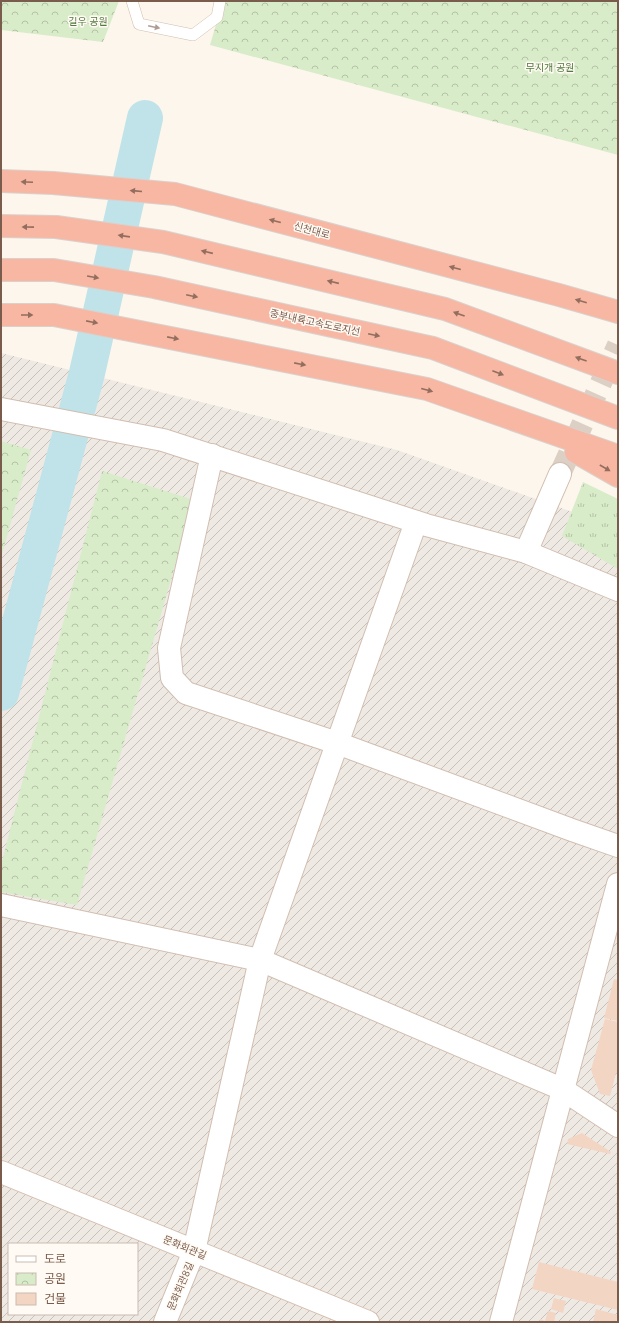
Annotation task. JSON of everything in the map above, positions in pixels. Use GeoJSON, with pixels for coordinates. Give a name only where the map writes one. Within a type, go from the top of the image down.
{"type":"FeatureCollection","features":[{"type":"Feature","properties":{"kind":"highway","name":"신천대로"},"geometry":{"type":"LineString","coordinates":[[1,180],[53,183],[174,194],[560,295],[618,312]]}},
{"type":"Feature","properties":{"kind":"highway"},"geometry":{"type":"LineString","coordinates":[[1,226],[56,227],[163,242],[445,309],[618,372]]}},
{"type":"Feature","properties":{"kind":"highway","name":"중부내륙고속도로지선"},"geometry":{"type":"LineString","coordinates":[[1,270],[54,270],[154,287],[433,348],[618,418]]}},
{"type":"Feature","properties":{"kind":"highway"},"geometry":{"type":"LineString","coordinates":[[1,315],[54,315],[427,389],[618,456]]}},
{"type":"Feature","properties":{"kind":"highway"},"geometry":{"type":"LineString","coordinates":[[522,422],[618,476]]}},
{"type":"Feature","properties":{"kind":"street"},"geometry":{"type":"LineString","coordinates":[[2,409],[163,440],[416,522],[526,552],[618,590]]}},
{"type":"Feature","properties":{"kind":"street"},"geometry":{"type":"LineString","coordinates":[[212,455],[169,648],[172,678],[186,693],[337,743],[618,846]]}},
{"type":"Feature","properties":{"kind":"street"},"geometry":{"type":"LineString","coordinates":[[526,552],[560,474]]}},
{"type":"Feature","properties":{"kind":"street","name":"문화회관8길"},"geometry":{"type":"LineString","coordinates":[[165,1322],[194,1251],[260,960],[416,522]]}},
{"type":"Feature","properties":{"kind":"street"},"geometry":{"type":"LineString","coordinates":[[501,1322],[618,884]]}},
{"type":"Feature","properties":{"kind":"street"},"geometry":{"type":"LineString","coordinates":[[1,904],[260,960],[562,1089],[618,1126]]}},
{"type":"Feature","properties":{"kind":"street","name":"문화회관길"},"geometry":{"type":"LineString","coordinates":[[1,1172],[368,1322]]}},
{"type":"Feature","properties":{"kind":"lane"},"geometry":{"type":"LineString","coordinates":[[132,1],[139,24],[193,35],[217,17],[220,1]]}},
{"type":"Feature","properties":{"kind":"shaded area"},"geometry":{"type":"Polygon","coordinates":[[[1,353],[397,450],[618,528],[618,1322],[1,1322],[1,353]]]}},
{"type":"Feature","properties":{"kind":"green space","name":"길우 공원"},"geometry":{"type":"Polygon","coordinates":[[[1,1],[119,1],[103,42],[1,30],[1,1]]]}},
{"type":"Feature","properties":{"kind":"green space","name":"무지개 공원"},"geometry":{"type":"Polygon","coordinates":[[[223,1],[618,1],[618,155],[210,45],[223,1]]]}},
{"type":"Feature","properties":{"kind":"green space"},"geometry":{"type":"Polygon","coordinates":[[[1,441],[31,450],[1,558],[1,441]]]}},
{"type":"Feature","properties":{"kind":"green space"},"geometry":{"type":"Polygon","coordinates":[[[102,471],[194,500],[77,905],[1,892],[1,865],[102,471]]]}},
{"type":"Feature","properties":{"kind":"green space"},"geometry":{"type":"Polygon","coordinates":[[[583,482],[618,499],[618,569],[562,536],[583,482]]]}},
{"type":"Feature","properties":{"kind":"building"},"geometry":{"type":"Polygon","coordinates":[[[614,979],[618,980],[618,1021],[604,1018],[614,979]]]}},
{"type":"Feature","properties":{"kind":"building"},"geometry":{"type":"Polygon","coordinates":[[[605,1019],[618,1022],[618,1074],[616,1073],[610,1096],[600,1094],[591,1070],[605,1019]]]}},
{"type":"Feature","properties":{"kind":"building"},"geometry":{"type":"Polygon","coordinates":[[[582,1133],[611,1152],[610,1154],[567,1144],[568,1139],[582,1133]]]}},
{"type":"Feature","properties":{"kind":"building"},"geometry":{"type":"Polygon","coordinates":[[[539,1262],[618,1282],[618,1310],[532,1289],[539,1262]]]}},
{"type":"Feature","properties":{"kind":"building"},"geometry":{"type":"Polygon","coordinates":[[[554,1298],[566,1301],[563,1313],[551,1309],[554,1298]]]}},
{"type":"Feature","properties":{"kind":"building"},"geometry":{"type":"Polygon","coordinates":[[[596,1309],[618,1315],[616,1322],[593,1322],[596,1309]]]}},
{"type":"Feature","properties":{"kind":"building"},"geometry":{"type":"Polygon","coordinates":[[[548,1311],[556,1313],[554,1322],[539,1322],[540,1319],[545,1321],[548,1311]]]}},
{"type":"Feature","properties":{"kind":"waterway"},"geometry":{"type":"LineString","coordinates":[[1,693],[87,373],[145,118]]}},
{"type":"Feature","properties":{"kind":"tunnel"},"geometry":{"type":"LineString","coordinates":[[560,474],[618,345]]}}]}
